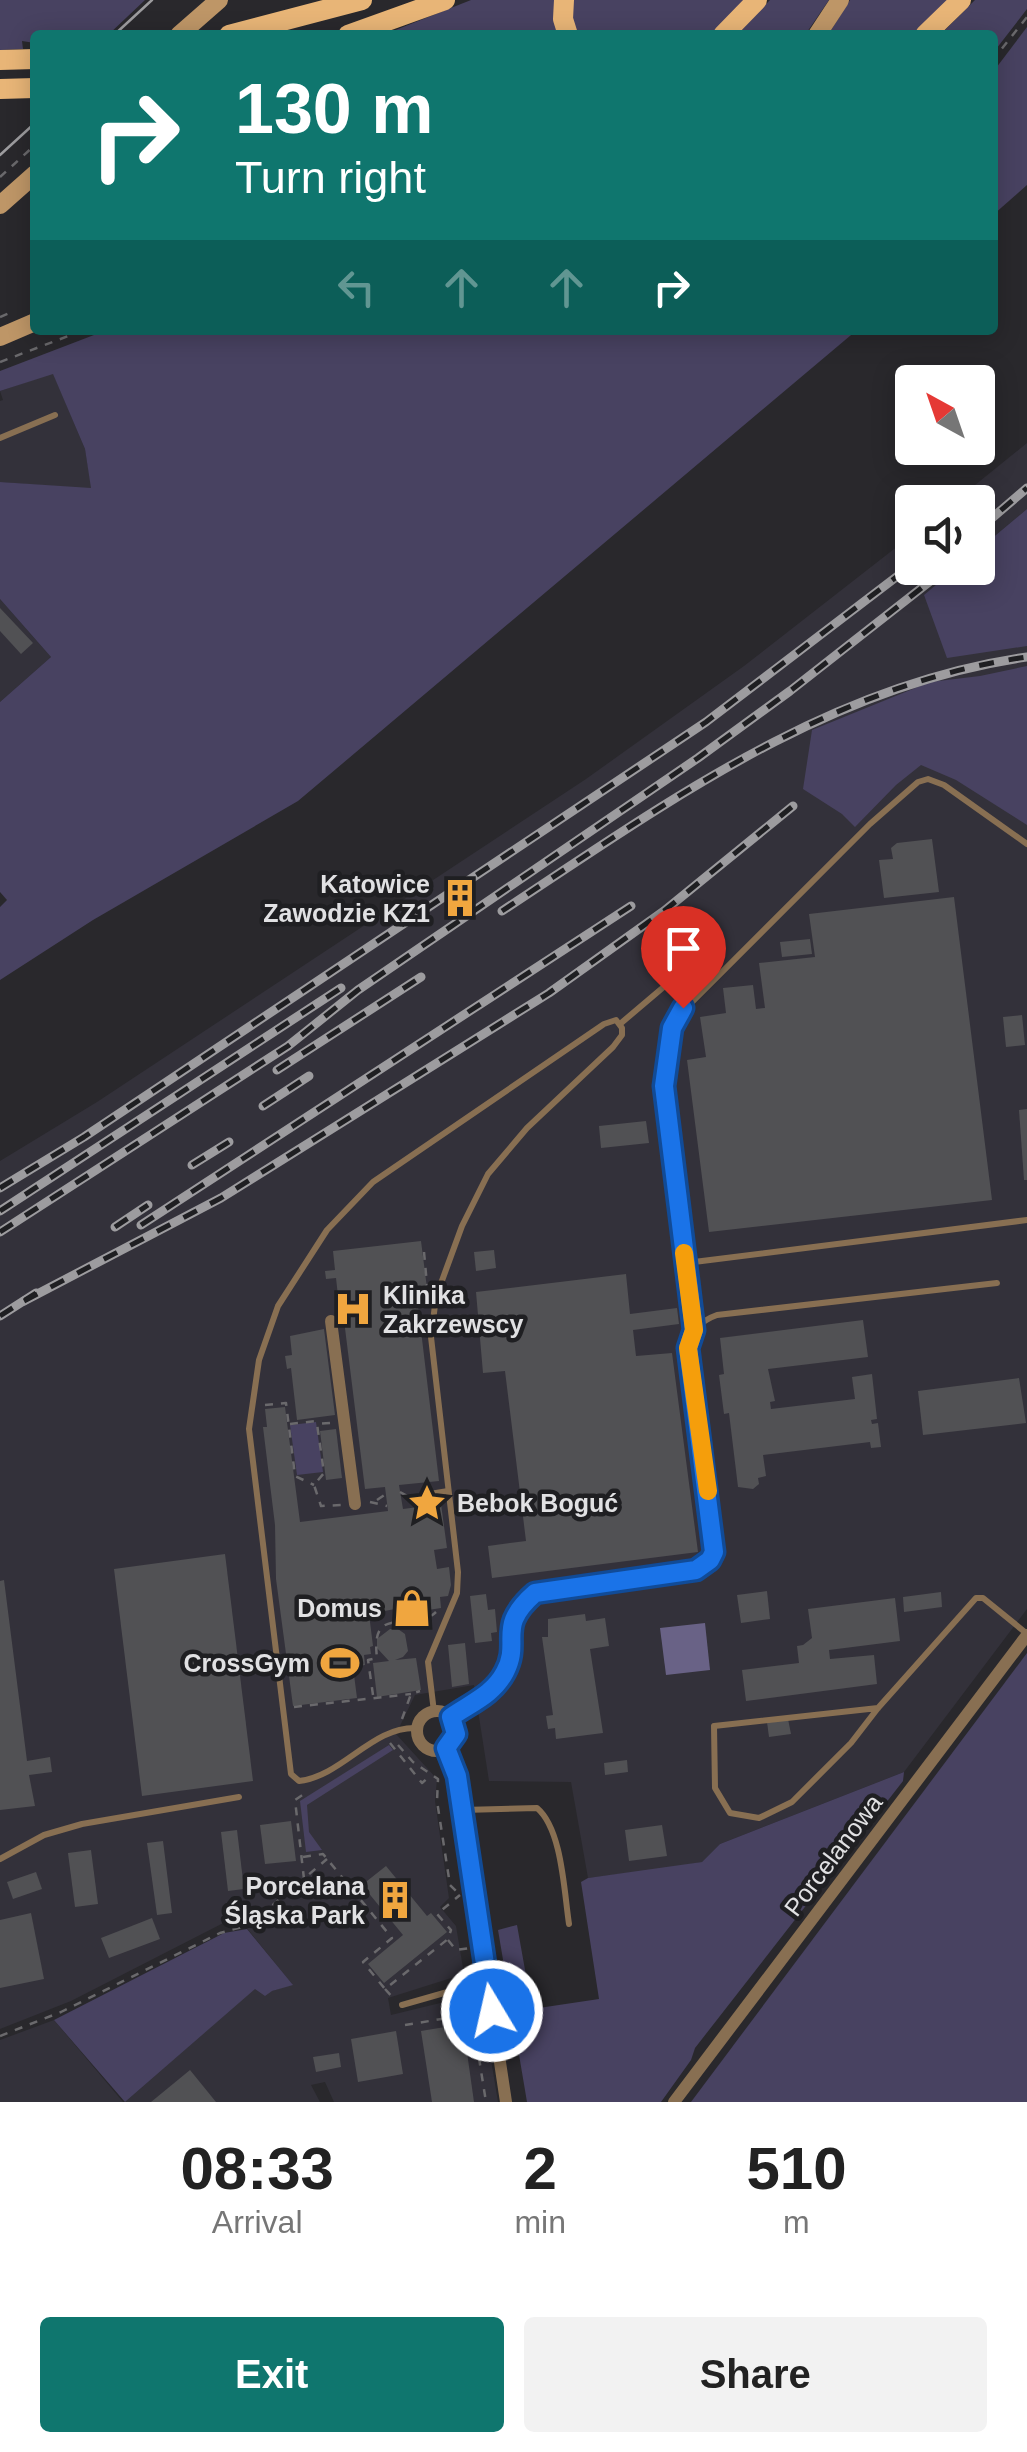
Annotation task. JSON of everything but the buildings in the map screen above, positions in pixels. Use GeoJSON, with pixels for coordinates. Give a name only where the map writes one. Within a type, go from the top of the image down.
{"type":"FeatureCollection","features":[{"type":"Feature","properties":{"kind":"main road"},"geometry":{"type":"LineString","coordinates":[[248,30],[362,0]]}},
{"type":"Feature","properties":{"kind":"main road"},"geometry":{"type":"LineString","coordinates":[[362,30],[446,0]]}},
{"type":"Feature","properties":{"kind":"main road"},"geometry":{"type":"LineString","coordinates":[[564,0],[567,30]]}},
{"type":"Feature","properties":{"kind":"main road"},"geometry":{"type":"LineString","coordinates":[[728,30],[757,0]]}},
{"type":"Feature","properties":{"kind":"main road"},"geometry":{"type":"LineString","coordinates":[[930,30],[962,0]]}},
{"type":"Feature","properties":{"kind":"main road"},"geometry":{"type":"LineString","coordinates":[[0,60],[30,59]]}},
{"type":"Feature","properties":{"kind":"street"},"geometry":{"type":"LineString","coordinates":[[186,30],[219,0]]}},
{"type":"Feature","properties":{"kind":"street"},"geometry":{"type":"LineString","coordinates":[[819,30],[840,0]]}},
{"type":"Feature","properties":{"kind":"street"},"geometry":{"type":"LineString","coordinates":[[0,206],[30,179]]}},
{"type":"Feature","properties":{"kind":"street"},"geometry":{"type":"LineString","coordinates":[[0,337],[30,324]]}},
{"type":"Feature","properties":{"kind":"street"},"geometry":{"type":"LineString","coordinates":[[331,1321],[355,1504]]}},
{"type":"Feature","properties":{"kind":"street","name":"Porcelanowa"},"geometry":{"type":"LineString","coordinates":[[674,2102],[1027,1634]]}},
{"type":"Feature","properties":{"kind":"street"},"geometry":{"type":"LineString","coordinates":[[433,1706],[451,1717],[456,1734],[446,1748],[432,1750],[418,1737],[418,1728],[433,1706]]}},
{"type":"Feature","properties":{"kind":"street"},"geometry":{"type":"LineString","coordinates":[[446,1748],[457,1776],[506,2102]]}},
{"type":"Feature","properties":{"kind":"lane"},"geometry":{"type":"LineString","coordinates":[[0,438],[55,415]]}},
{"type":"Feature","properties":{"kind":"lane"},"geometry":{"type":"LineString","coordinates":[[451,1717],[491,1692],[500,1680],[508,1664],[513,1618],[535,1593],[696,1570],[710,1560],[715,1545],[688,1348],[694,1330],[664,1086],[672,1028],[683,1008],[918,782],[928,780],[944,785],[1027,844]]}},
{"type":"Feature","properties":{"kind":"lane"},"geometry":{"type":"LineString","coordinates":[[620,1024],[699,958]]}},
{"type":"Feature","properties":{"kind":"lane"},"geometry":{"type":"LineString","coordinates":[[418,1728],[391,1731],[315,1778],[299,1782],[291,1774],[249,1428],[259,1360],[288,1290],[327,1230],[361,1193],[610,1020],[620,1024]]}},
{"type":"Feature","properties":{"kind":"lane"},"geometry":{"type":"LineString","coordinates":[[433,1706],[428,1662],[457,1593],[458,1572],[431,1338],[436,1297],[444,1270],[488,1174],[526,1128],[614,1047],[622,1036],[620,1024]]}},
{"type":"Feature","properties":{"kind":"lane"},"geometry":{"type":"LineString","coordinates":[[686,1263],[1027,1220]]}},
{"type":"Feature","properties":{"kind":"lane"},"geometry":{"type":"LineString","coordinates":[[694,1330],[717,1316],[997,1283]]}},
{"type":"Feature","properties":{"kind":"lane"},"geometry":{"type":"LineString","coordinates":[[430,1494],[448,1490]]}},
{"type":"Feature","properties":{"kind":"lane"},"geometry":{"type":"LineString","coordinates":[[878,1708],[714,1726],[716,1788],[730,1813],[759,1818],[792,1802],[851,1743],[976,1598],[983,1598],[1027,1634]]}},
{"type":"Feature","properties":{"kind":"lane"},"geometry":{"type":"LineString","coordinates":[[0,1860],[44,1835],[82,1824],[239,1797]]}},
{"type":"Feature","properties":{"kind":"lane"},"geometry":{"type":"LineString","coordinates":[[462,1810],[537,1808],[544,1814],[554,1834],[570,1924]]}},
{"type":"Feature","properties":{"kind":"lane"},"geometry":{"type":"LineString","coordinates":[[399,2002],[487,1981]]}},
{"type":"Feature","properties":{"kind":"path"},"geometry":{"type":"LineString","coordinates":[[998,53],[1027,17]]}},
{"type":"Feature","properties":{"kind":"path"},"geometry":{"type":"LineString","coordinates":[[0,178],[30,150]]}},
{"type":"Feature","properties":{"kind":"path"},"geometry":{"type":"LineString","coordinates":[[0,362],[71,335]]}},
{"type":"Feature","properties":{"kind":"path"},"geometry":{"type":"LineString","coordinates":[[258,1412],[265,1405],[286,1403],[295,1476],[314,1485],[321,1506],[376,1501],[386,1494]]}},
{"type":"Feature","properties":{"kind":"path"},"geometry":{"type":"LineString","coordinates":[[289,1425],[344,1422]]}},
{"type":"Feature","properties":{"kind":"path"},"geometry":{"type":"LineString","coordinates":[[314,1485],[324,1472],[318,1424]]}},
{"type":"Feature","properties":{"kind":"path"},"geometry":{"type":"LineString","coordinates":[[400,1492],[408,1497],[430,1494]]}},
{"type":"Feature","properties":{"kind":"path"},"geometry":{"type":"LineString","coordinates":[[402,1504],[408,1497]]}},
{"type":"Feature","properties":{"kind":"path"},"geometry":{"type":"LineString","coordinates":[[376,1501],[387,1506]]}},
{"type":"Feature","properties":{"kind":"path"},"geometry":{"type":"LineString","coordinates":[[373,1698],[368,1660],[377,1658],[378,1631],[387,1624],[431,1618],[442,1610]]}},
{"type":"Feature","properties":{"kind":"path"},"geometry":{"type":"LineString","coordinates":[[292,1706],[411,1694]]}},
{"type":"Feature","properties":{"kind":"path"},"geometry":{"type":"LineString","coordinates":[[390,1742],[394,1740],[413,1762],[438,1780],[450,1885],[465,1900]]}},
{"type":"Feature","properties":{"kind":"path"},"geometry":{"type":"LineString","coordinates":[[394,1747],[422,1782],[433,1774]]}},
{"type":"Feature","properties":{"kind":"path"},"geometry":{"type":"LineString","coordinates":[[304,1879],[296,1800],[311,1790]]}},
{"type":"Feature","properties":{"kind":"path"},"geometry":{"type":"LineString","coordinates":[[302,1857],[323,1854],[392,1938],[363,1962],[399,2002]]}},
{"type":"Feature","properties":{"kind":"path"},"geometry":{"type":"LineString","coordinates":[[0,2036],[62,2012],[220,1933],[249,1924],[327,1860]]}},
{"type":"Feature","properties":{"kind":"path"},"geometry":{"type":"LineString","coordinates":[[385,1989],[448,1939],[451,1930],[437,1914],[460,1895]]}},
{"type":"Feature","properties":{"kind":"path"},"geometry":{"type":"LineString","coordinates":[[448,1939],[456,1950],[470,1948],[474,1960]]}},
{"type":"Feature","properties":{"kind":"path"},"geometry":{"type":"LineString","coordinates":[[405,2025],[472,2014],[486,2102]]}},
{"type":"Feature","properties":{"kind":"shaded area"},"geometry":{"type":"Polygon","coordinates":[[[0,0],[145,0],[113,30],[30,30],[30,42],[22,41],[23,49],[0,50],[0,0]]]}},
{"type":"Feature","properties":{"kind":"shaded area"},"geometry":{"type":"Polygon","coordinates":[[[471,0],[555,0],[558,30],[396,30],[471,0]]]}},
{"type":"Feature","properties":{"kind":"shaded area"},"geometry":{"type":"Polygon","coordinates":[[[573,0],[748,0],[716,30],[575,30],[573,0]]]}},
{"type":"Feature","properties":{"kind":"shaded area"},"geometry":{"type":"Polygon","coordinates":[[[770,0],[829,0],[808,30],[742,30],[770,0]]]}},
{"type":"Feature","properties":{"kind":"shaded area"},"geometry":{"type":"Polygon","coordinates":[[[850,0],[948,0],[916,30],[831,30],[850,0]]]}},
{"type":"Feature","properties":{"kind":"shaded area"},"geometry":{"type":"Polygon","coordinates":[[[975,0],[1027,0],[1027,9],[998,47],[998,30],[945,30],[975,0]]]}},
{"type":"Feature","properties":{"kind":"shaded area"},"geometry":{"type":"Polygon","coordinates":[[[1027,27],[1027,185],[998,211],[998,65],[1027,27]]]}},
{"type":"Feature","properties":{"kind":"shaded area"},"geometry":{"type":"Polygon","coordinates":[[[94,335],[851,335],[298,801],[93,920],[0,980],[0,907],[7,900],[0,892],[0,702],[51,657],[0,599],[0,482],[91,488],[85,449],[53,374],[0,391],[0,371],[94,335]]]}},
{"type":"Feature","properties":{"kind":"shaded area"},"geometry":{"type":"Polygon","coordinates":[[[53,373],[85,449],[92,489],[0,482],[0,391],[53,373]]]}},
{"type":"Feature","properties":{"kind":"shaded area"},"geometry":{"type":"Polygon","coordinates":[[[1027,443],[1027,509],[995,536],[995,485],[975,485],[1027,443]]]}},
{"type":"Feature","properties":{"kind":"shaded area"},"geometry":{"type":"Polygon","coordinates":[[[1027,509],[1027,646],[947,658],[924,595],[936,585],[995,585],[995,536],[1027,509]]]}},
{"type":"Feature","properties":{"kind":"shaded area"},"geometry":{"type":"Polygon","coordinates":[[[895,548],[895,585],[936,585],[925,595],[1027,617],[1027,1609],[904,1772],[720,1844],[702,1862],[675,1867],[588,1878],[571,1782],[489,1781],[474,1685],[415,1695],[396,1734],[437,1779],[435,1801],[449,1898],[440,1907],[456,1926],[464,1974],[388,1998],[391,2015],[477,1994],[498,2102],[334,2102],[325,2082],[311,2085],[320,2102],[125,2102],[255,1988],[272,1991],[292,1984],[237,1916],[71,2001],[0,2029],[0,1161],[97,1102],[586,779],[744,666],[895,548]]]}},
{"type":"Feature","properties":{"kind":"shaded area"},"geometry":{"type":"Polygon","coordinates":[[[0,599],[51,657],[0,702],[0,599]]]}},
{"type":"Feature","properties":{"kind":"shaded area"},"geometry":{"type":"Polygon","coordinates":[[[1027,666],[1027,825],[956,780],[921,765],[855,827],[803,789],[812,730],[930,682],[1027,666]]]}},
{"type":"Feature","properties":{"kind":"shaded area"},"geometry":{"type":"Polygon","coordinates":[[[316,1422],[323,1472],[297,1475],[290,1425],[316,1422]]]}},
{"type":"Feature","properties":{"kind":"shaded area"},"geometry":{"type":"Polygon","coordinates":[[[705,1623],[710,1670],[666,1675],[660,1628],[705,1623]]]}},
{"type":"Feature","properties":{"kind":"shaded area"},"geometry":{"type":"Polygon","coordinates":[[[1027,1653],[1027,2102],[691,2102],[1027,1653]]]}},
{"type":"Feature","properties":{"kind":"shaded area"},"geometry":{"type":"Polygon","coordinates":[[[389,1745],[393,1750],[307,1805],[309,1832],[322,1850],[306,1852],[300,1801],[389,1745]]]}},
{"type":"Feature","properties":{"kind":"shaded area"},"geometry":{"type":"Polygon","coordinates":[[[904,1772],[903,1781],[695,2048],[691,2060],[661,2102],[527,2102],[498,1930],[517,1925],[532,2009],[599,1999],[581,1882],[702,1862],[720,1844],[904,1772]]]}},
{"type":"Feature","properties":{"kind":"shaded area"},"geometry":{"type":"Polygon","coordinates":[[[247,1929],[293,1985],[265,1996],[255,1989],[125,2102],[54,2020],[224,1933],[247,1929]]]}},
{"type":"Feature","properties":{"kind":"shaded area"},"geometry":{"type":"Polygon","coordinates":[[[54,2020],[123,2102],[0,2102],[0,2040],[54,2020]]]}},
{"type":"Feature","properties":{"kind":"tram line"},"geometry":{"type":"LineString","coordinates":[[119,30],[152,0]]}},
{"type":"Feature","properties":{"kind":"tram line"},"geometry":{"type":"LineString","coordinates":[[0,155],[30,128]]}},
{"type":"Feature","properties":{"kind":"railway"},"geometry":{"type":"LineString","coordinates":[[995,515],[1027,488]]}},
{"type":"Feature","properties":{"kind":"railway"},"geometry":{"type":"LineString","coordinates":[[0,1188],[84,1137],[706,722],[895,578]]}},
{"type":"Feature","properties":{"kind":"railway"},"geometry":{"type":"LineString","coordinates":[[0,1232],[288,1046],[358,990],[698,758],[925,585]]}},
{"type":"Feature","properties":{"kind":"railway"},"geometry":{"type":"LineString","coordinates":[[502,911],[688,791],[817,721],[884,693],[954,672],[1027,657]]}},
{"type":"Feature","properties":{"kind":"railway"},"geometry":{"type":"LineString","coordinates":[[24,1301],[221,1198],[549,993],[664,911],[793,806]]}},
{"type":"Feature","properties":{"kind":"railway"},"geometry":{"type":"LineString","coordinates":[[141,1225],[631,906]]}},
{"type":"Feature","properties":{"kind":"railway"},"geometry":{"type":"LineString","coordinates":[[277,1070],[421,977]]}},
{"type":"Feature","properties":{"kind":"railway"},"geometry":{"type":"LineString","coordinates":[[0,1211],[341,988]]}},
{"type":"Feature","properties":{"kind":"railway"},"geometry":{"type":"LineString","coordinates":[[263,1106],[309,1076]]}},
{"type":"Feature","properties":{"kind":"railway"},"geometry":{"type":"LineString","coordinates":[[192,1165],[229,1142]]}},
{"type":"Feature","properties":{"kind":"railway"},"geometry":{"type":"LineString","coordinates":[[115,1227],[148,1205]]}},
{"type":"Feature","properties":{"kind":"railway"},"geometry":{"type":"LineString","coordinates":[[0,1316],[36,1293]]}},
{"type":"Feature","properties":{"kind":"slow traffic"},"geometry":{"type":"LineString","coordinates":[[684,1253],[694,1330],[688,1348],[708,1491]]}},
{"type":"Feature","properties":{"kind":"place","name":"Katowice Zawodzie KZ1"},"geometry":{"type":"Point","coordinates":[460,898]}},
{"type":"Feature","properties":{"kind":"place","name":"Klinika Zakrzewscy"},"geometry":{"type":"Point","coordinates":[353,1309]}},
{"type":"Feature","properties":{"kind":"place","name":"Bebok Boguć"},"geometry":{"type":"Point","coordinates":[427,1503]}},
{"type":"Feature","properties":{"kind":"place","name":"Domus"},"geometry":{"type":"Point","coordinates":[412,1608]}},
{"type":"Feature","properties":{"kind":"place","name":"CrossGym"},"geometry":{"type":"Point","coordinates":[340,1663]}},
{"type":"Feature","properties":{"kind":"place","name":"Porcelana Śląska Park"},"geometry":{"type":"Point","coordinates":[395,1900]}},
{"type":"Feature","properties":{"kind":"route"},"geometry":{"type":"LineString","coordinates":[[492,2011],[457,1776],[446,1748],[456,1734],[451,1717],[491,1692],[500,1680],[508,1664],[513,1618],[535,1593],[696,1570],[714,1552],[688,1348],[694,1330],[664,1086],[672,1028],[683,1008]]}}]}
